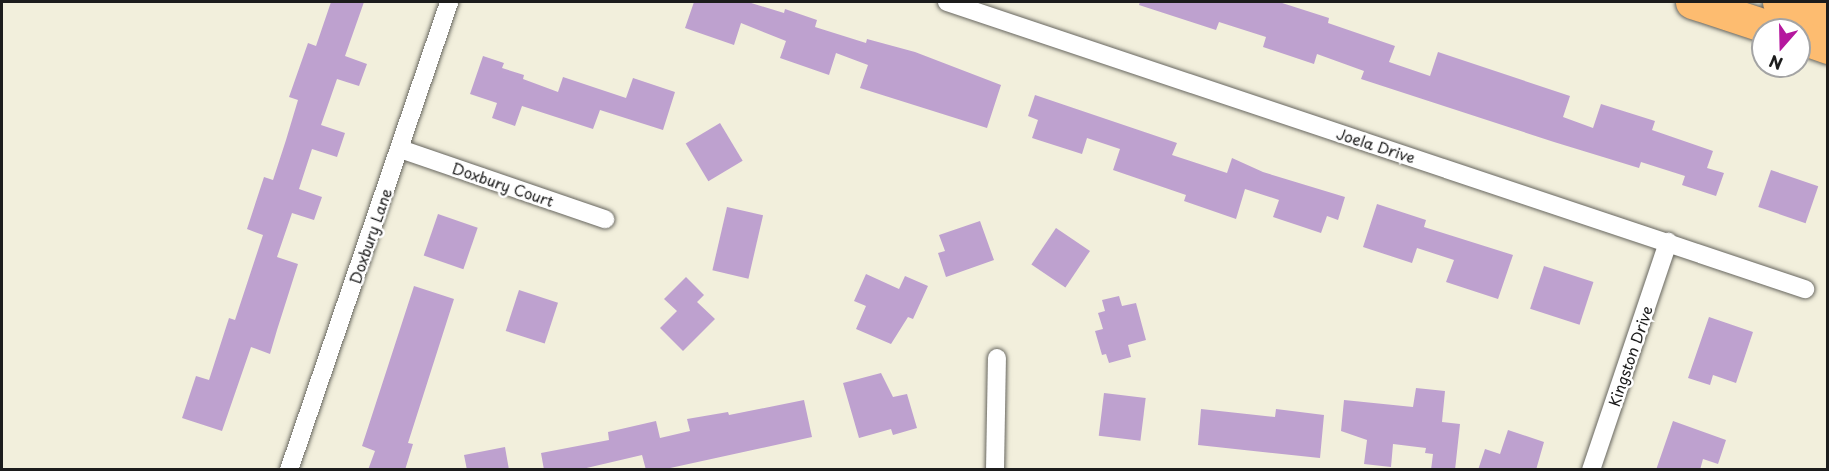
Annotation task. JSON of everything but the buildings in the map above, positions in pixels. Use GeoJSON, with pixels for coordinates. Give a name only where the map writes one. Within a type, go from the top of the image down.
{"type":"FeatureCollection","features":[{"type":"Feature","properties":{"kind":"highway"},"geometry":{"type":"LineString","coordinates":[[1692,2],[1751,21]]}},
{"type":"Feature","properties":{"kind":"highway"},"geometry":{"type":"LineString","coordinates":[[1779,2],[1827,18]]}},
{"type":"Feature","properties":{"kind":"highway"},"geometry":{"type":"LineString","coordinates":[[1811,41],[1827,47]]}},
{"type":"Feature","properties":{"kind":"street","name":"Doxbury Lane"},"geometry":{"type":"LineString","coordinates":[[289,470],[449,2]]}},
{"type":"Feature","properties":{"kind":"street","name":"Joela Drive"},"geometry":{"type":"LineString","coordinates":[[947,2],[1805,289]]}},
{"type":"Feature","properties":{"kind":"street","name":"Doxbury Court"},"geometry":{"type":"LineString","coordinates":[[400,149],[605,219]]}},
{"type":"Feature","properties":{"kind":"street","name":"Kingston Drive"},"geometry":{"type":"LineString","coordinates":[[1591,470],[1668,242]]}},
{"type":"Feature","properties":{"kind":"street"},"geometry":{"type":"LineString","coordinates":[[995,470],[997,358]]}}]}
